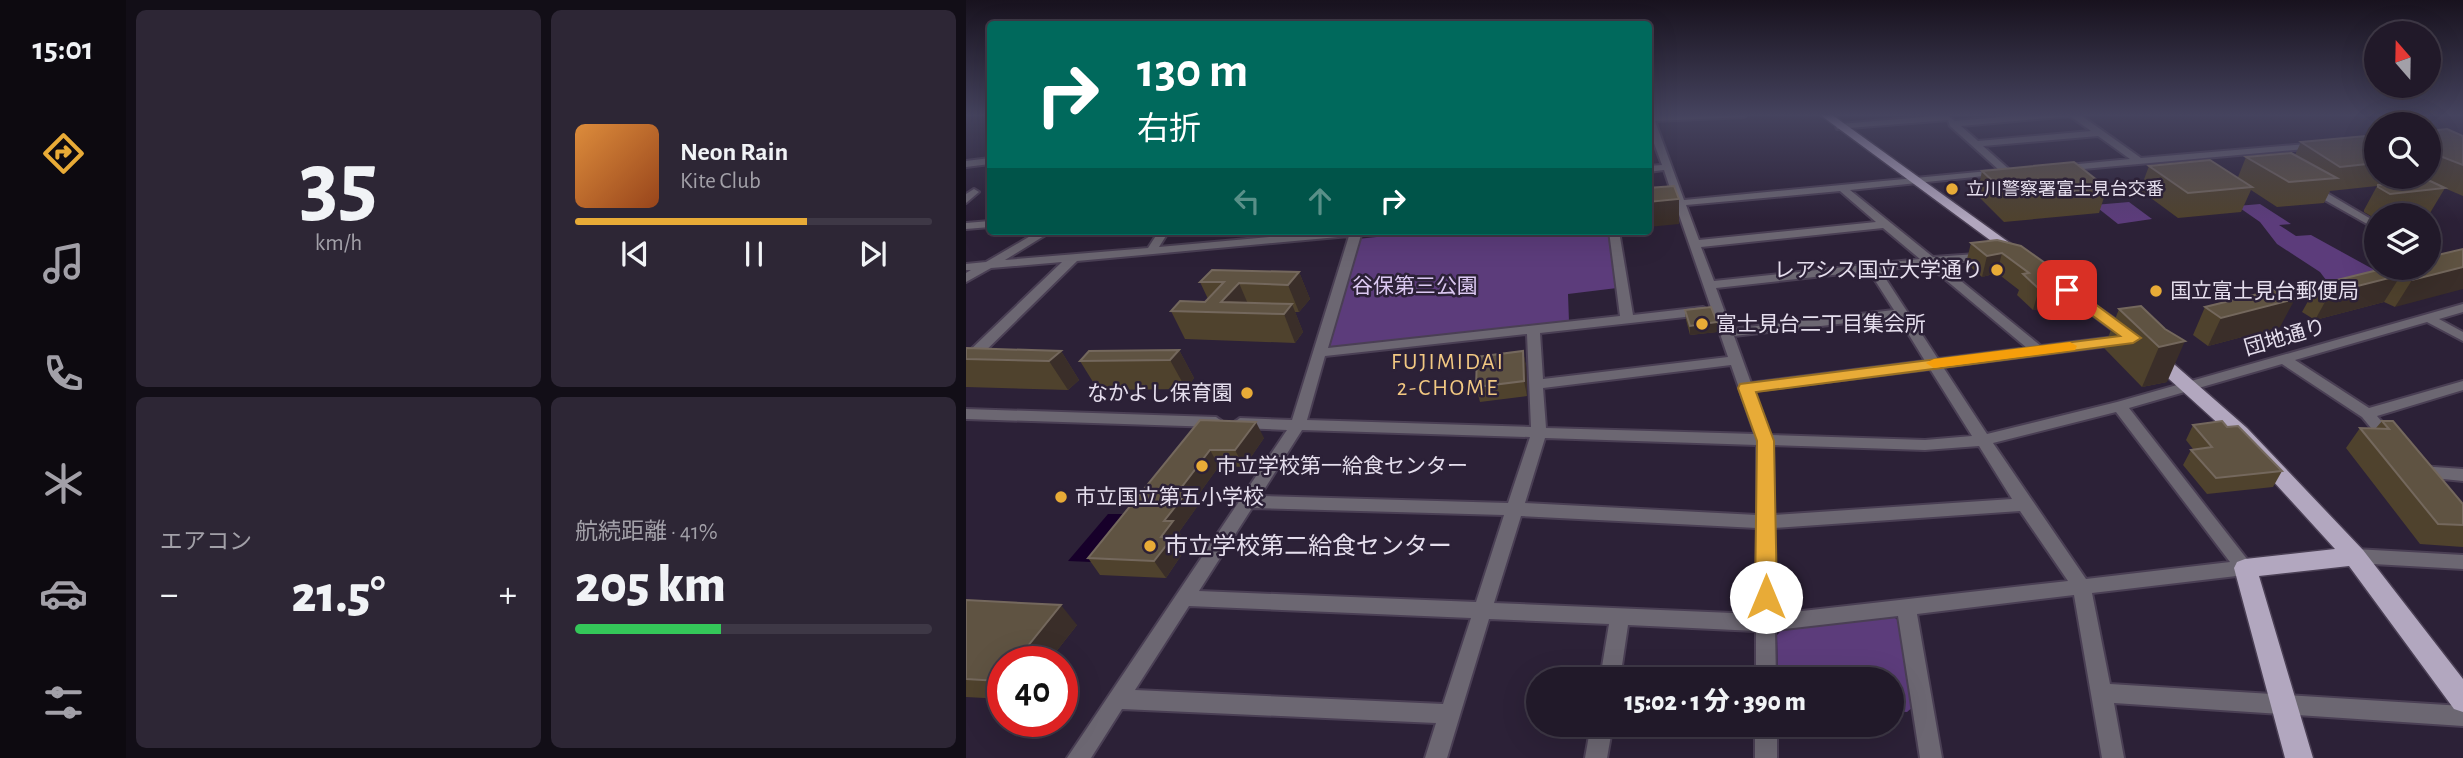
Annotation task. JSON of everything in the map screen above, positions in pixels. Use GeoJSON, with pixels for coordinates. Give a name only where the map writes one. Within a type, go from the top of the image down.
{"type":"FeatureCollection","features":[{"type":"Feature","properties":{"kind":"main road"},"geometry":{"type":"LineString","coordinates":[[1876,149],[2133,338],[2190,385],[2253,443],[2355,556],[2463,700]]}},
{"type":"Feature","properties":{"kind":"main road"},"geometry":{"type":"LineString","coordinates":[[2299,758],[2245,568],[2355,556]]}},
{"type":"Feature","properties":{"kind":"street"},"geometry":{"type":"LineString","coordinates":[[1657,149],[1667,167],[1765,441],[1766,667]]}},
{"type":"Feature","properties":{"kind":"street"},"geometry":{"type":"LineString","coordinates":[[1982,149],[2008,173]]}},
{"type":"Feature","properties":{"kind":"street"},"geometry":{"type":"LineString","coordinates":[[2122,149],[2139,161]]}},
{"type":"Feature","properties":{"kind":"street"},"geometry":{"type":"LineString","coordinates":[[2048,169],[2265,149]]}},
{"type":"Feature","properties":{"kind":"street"},"geometry":{"type":"LineString","coordinates":[[2247,151],[2263,160]]}},
{"type":"Feature","properties":{"kind":"street"},"geometry":{"type":"LineString","coordinates":[[966,164],[987,161]]}},
{"type":"Feature","properties":{"kind":"street"},"geometry":{"type":"LineString","coordinates":[[1652,169],[1667,167]]}},
{"type":"Feature","properties":{"kind":"street"},"geometry":{"type":"LineString","coordinates":[[1652,206],[2021,171]]}},
{"type":"Feature","properties":{"kind":"street"},"geometry":{"type":"LineString","coordinates":[[2305,185],[2364,219]]}},
{"type":"Feature","properties":{"kind":"street"},"geometry":{"type":"LineString","coordinates":[[1842,188],[2037,350]]}},
{"type":"Feature","properties":{"kind":"street"},"geometry":{"type":"LineString","coordinates":[[966,193],[974,192],[966,200]]}},
{"type":"Feature","properties":{"kind":"street"},"geometry":{"type":"LineString","coordinates":[[966,226],[987,224]]}},
{"type":"Feature","properties":{"kind":"street"},"geometry":{"type":"LineString","coordinates":[[1695,244],[1888,224]]}},
{"type":"Feature","properties":{"kind":"street"},"geometry":{"type":"LineString","coordinates":[[966,278],[1040,235]]}},
{"type":"Feature","properties":{"kind":"street"},"geometry":{"type":"LineString","coordinates":[[1151,251],[1161,235]]}},
{"type":"Feature","properties":{"kind":"street"},"geometry":{"type":"LineString","coordinates":[[966,267],[1310,235]]}},
{"type":"Feature","properties":{"kind":"street"},"geometry":{"type":"LineString","coordinates":[[1078,758],[1298,425],[1355,235]]}},
{"type":"Feature","properties":{"kind":"street"},"geometry":{"type":"LineString","coordinates":[[1615,235],[1627,319]]}},
{"type":"Feature","properties":{"kind":"street"},"geometry":{"type":"LineString","coordinates":[[1710,285],[2015,252]]}},
{"type":"Feature","properties":{"kind":"street"},"geometry":{"type":"LineString","coordinates":[[966,362],[1073,258]]}},
{"type":"Feature","properties":{"kind":"street"},"geometry":{"type":"LineString","coordinates":[[1872,268],[2024,504],[2082,587],[2113,758]]}},
{"type":"Feature","properties":{"kind":"street"},"geometry":{"type":"LineString","coordinates":[[1319,353],[1718,310]]}},
{"type":"Feature","properties":{"kind":"street","name":"団地通り"},"geometry":{"type":"LineString","coordinates":[[966,414],[1925,445],[1984,440],[2119,406],[2428,318],[2460,312]]}},
{"type":"Feature","properties":{"kind":"street"},"geometry":{"type":"LineString","coordinates":[[1727,332],[1900,313]]}},
{"type":"Feature","properties":{"kind":"street"},"geometry":{"type":"LineString","coordinates":[[2428,318],[2463,337]]}},
{"type":"Feature","properties":{"kind":"street"},"geometry":{"type":"LineString","coordinates":[[1436,758],[1539,432],[1533,330]]}},
{"type":"Feature","properties":{"kind":"street"},"geometry":{"type":"LineString","coordinates":[[1746,388],[2133,338]]}},
{"type":"Feature","properties":{"kind":"street"},"geometry":{"type":"LineString","coordinates":[[2284,359],[2367,414],[2431,491]]}},
{"type":"Feature","properties":{"kind":"street"},"geometry":{"type":"LineString","coordinates":[[1536,384],[1737,360]]}},
{"type":"Feature","properties":{"kind":"street"},"geometry":{"type":"LineString","coordinates":[[2367,414],[2463,385]]}},
{"type":"Feature","properties":{"kind":"street"},"geometry":{"type":"LineString","coordinates":[[2119,406],[2245,568]]}},
{"type":"Feature","properties":{"kind":"street"},"geometry":{"type":"LineString","coordinates":[[2407,463],[2463,475]]}},
{"type":"Feature","properties":{"kind":"street"},"geometry":{"type":"LineString","coordinates":[[1247,502],[1514,509],[1765,522],[2024,504]]}},
{"type":"Feature","properties":{"kind":"street"},"geometry":{"type":"LineString","coordinates":[[2355,556],[2463,562]]}},
{"type":"Feature","properties":{"kind":"street"},"geometry":{"type":"LineString","coordinates":[[1184,598],[1766,622],[2245,568]]}},
{"type":"Feature","properties":{"kind":"street"},"geometry":{"type":"LineString","coordinates":[[1906,607],[1931,758]]}},
{"type":"Feature","properties":{"kind":"street"},"geometry":{"type":"LineString","coordinates":[[1612,667],[1620,615]]}},
{"type":"Feature","properties":{"kind":"street"},"geometry":{"type":"LineString","coordinates":[[2100,693],[2463,716]]}},
{"type":"Feature","properties":{"kind":"street"},"geometry":{"type":"LineString","coordinates":[[1117,699],[1449,714]]}},
{"type":"Feature","properties":{"kind":"street"},"geometry":{"type":"LineString","coordinates":[[1597,758],[1600,737]]}},
{"type":"Feature","properties":{"kind":"street"},"geometry":{"type":"LineString","coordinates":[[1766,737],[1766,758]]}},
{"type":"Feature","properties":{"kind":"green space"},"geometry":{"type":"Polygon","coordinates":[[[2129,202],[2152,219],[2118,224],[2094,205],[2129,202]]]}},
{"type":"Feature","properties":{"kind":"green space"},"geometry":{"type":"Polygon","coordinates":[[[2260,204],[2291,224],[2279,225],[2296,236],[2311,235],[2364,264],[2364,276],[2320,286],[2326,280],[2320,272],[2277,244],[2260,222],[2237,206],[2260,204]]]}},
{"type":"Feature","properties":{"kind":"green space","name":"谷保第三公園"},"geometry":{"type":"Polygon","coordinates":[[[1396,235],[1610,235],[1617,288],[1568,294],[1569,322],[1331,347],[1328,342],[1357,239],[1396,235]]]}},
{"type":"Feature","properties":{"kind":"green space"},"geometry":{"type":"Polygon","coordinates":[[[1894,617],[1901,623],[1914,706],[1904,712],[1904,667],[1778,667],[1777,635],[1782,630],[1894,617]]]}},
{"type":"Feature","properties":{"kind":"shaded area"},"geometry":{"type":"Polygon","coordinates":[[[1108,514],[1129,514],[1091,562],[1068,561],[1108,514]]]}},
{"type":"Feature","properties":{"kind":"building"},"geometry":{"type":"Polygon","coordinates":[[[2313,149],[2364,149],[2364,164],[2340,167],[2313,149]]]}},
{"type":"Feature","properties":{"kind":"building"},"geometry":{"type":"Polygon","coordinates":[[[2441,149],[2463,149],[2463,165],[2441,156],[2441,149]]]}},
{"type":"Feature","properties":{"kind":"building"},"geometry":{"type":"Polygon","coordinates":[[[2291,153],[2337,178],[2289,182],[2246,157],[2291,153]]]}},
{"type":"Feature","properties":{"kind":"building"},"geometry":{"type":"Polygon","coordinates":[[[2210,160],[2252,187],[2188,193],[2149,166],[2210,160]]]}},
{"type":"Feature","properties":{"kind":"building"},"geometry":{"type":"Polygon","coordinates":[[[2074,162],[2107,188],[2010,197],[1982,171],[2074,162]]]}},
{"type":"Feature","properties":{"kind":"building"},"geometry":{"type":"Polygon","coordinates":[[[1674,186],[1679,199],[1652,202],[1652,188],[1674,186]]]}},
{"type":"Feature","properties":{"kind":"building"},"geometry":{"type":"Polygon","coordinates":[[[2381,189],[2436,189],[2390,194],[2381,189]]]}},
{"type":"Feature","properties":{"kind":"building"},"geometry":{"type":"Polygon","coordinates":[[[1997,240],[2021,246],[2072,282],[2039,289],[2023,274],[2029,273],[2002,253],[1987,256],[1971,243],[1997,240]]]}},
{"type":"Feature","properties":{"kind":"building"},"geometry":{"type":"Polygon","coordinates":[[[2463,249],[2463,267],[2441,273],[2441,254],[2463,249]]]}},
{"type":"Feature","properties":{"kind":"building"},"geometry":{"type":"Polygon","coordinates":[[[1212,270],[1299,272],[1288,285],[1239,283],[1221,302],[1292,304],[1284,314],[1171,311],[1180,301],[1205,302],[1224,282],[1200,282],[1212,270]]]}},
{"type":"Feature","properties":{"kind":"building"},"geometry":{"type":"Polygon","coordinates":[[[2364,273],[2364,280],[2381,280],[2330,293],[2317,285],[2364,273]]]}},
{"type":"Feature","properties":{"kind":"building"},"geometry":{"type":"Polygon","coordinates":[[[2278,289],[2295,299],[2221,318],[2205,307],[2278,289]]]}},
{"type":"Feature","properties":{"kind":"building"},"geometry":{"type":"Polygon","coordinates":[[[2141,306],[2165,329],[2185,341],[2159,347],[2119,309],[2141,306]]]}},
{"type":"Feature","properties":{"kind":"building"},"geometry":{"type":"Polygon","coordinates":[[[1711,307],[1717,322],[1690,326],[1685,310],[1711,307]]]}},
{"type":"Feature","properties":{"kind":"building"},"geometry":{"type":"Polygon","coordinates":[[[966,348],[1061,351],[1049,361],[966,359],[966,348]]]}},
{"type":"Feature","properties":{"kind":"building"},"geometry":{"type":"Polygon","coordinates":[[[1179,350],[1170,360],[1080,361],[1089,351],[1179,350]]]}},
{"type":"Feature","properties":{"kind":"building"},"geometry":{"type":"Polygon","coordinates":[[[1523,351],[1524,381],[1476,387],[1477,357],[1523,351]]]}},
{"type":"Feature","properties":{"kind":"building"},"geometry":{"type":"Polygon","coordinates":[[[1200,420],[1256,422],[1235,450],[1210,450],[1181,488],[1190,488],[1164,521],[1173,521],[1161,537],[1172,538],[1154,561],[1088,558],[1200,420]]]}},
{"type":"Feature","properties":{"kind":"building"},"geometry":{"type":"Polygon","coordinates":[[[2222,421],[2227,427],[2238,426],[2282,471],[2216,478],[2191,450],[2212,447],[2193,425],[2222,421]]]}},
{"type":"Feature","properties":{"kind":"building"},"geometry":{"type":"Polygon","coordinates":[[[2382,421],[2393,421],[2463,504],[2463,525],[2438,524],[2360,428],[2389,429],[2382,421]]]}},
{"type":"Feature","properties":{"kind":"building"},"geometry":{"type":"Polygon","coordinates":[[[966,600],[1061,605],[1028,646],[987,646],[987,680],[966,679],[966,600]]]}},
{"type":"Feature","properties":{"kind":"slow traffic"},"geometry":{"type":"LineString","coordinates":[[1934,363],[2070,346]]}},
{"type":"Feature","properties":{"kind":"place","name":"立川警察署富士見台交番"},"geometry":{"type":"Point","coordinates":[1952,189]}},
{"type":"Feature","properties":{"kind":"place","name":"レアシス国立大学通り"},"geometry":{"type":"Point","coordinates":[1997,270]}},
{"type":"Feature","properties":{"kind":"place","name":"国立富士見台郵便局"},"geometry":{"type":"Point","coordinates":[2156,291]}},
{"type":"Feature","properties":{"kind":"place","name":"富士見台二丁目集会所"},"geometry":{"type":"Point","coordinates":[1702,324]}},
{"type":"Feature","properties":{"kind":"place","name":"なかよし保育園"},"geometry":{"type":"Point","coordinates":[1247,393]}},
{"type":"Feature","properties":{"kind":"place","name":"市立学校第一給食センター"},"geometry":{"type":"Point","coordinates":[1202,466]}},
{"type":"Feature","properties":{"kind":"place","name":"市立国立第五小学校"},"geometry":{"type":"Point","coordinates":[1061,497]}},
{"type":"Feature","properties":{"kind":"place","name":"市立学校第二給食センター"},"geometry":{"type":"Point","coordinates":[1150,546]}},
{"type":"Feature","properties":{"kind":"district","name":"FUJIMIDAI 2-CHOME"},"geometry":{"type":"Point","coordinates":[1448,374]}},
{"type":"Feature","properties":{"kind":"route"},"geometry":{"type":"LineString","coordinates":[[1766,597],[1765,441],[1746,388],[2133,338],[2067,290]]}}]}
